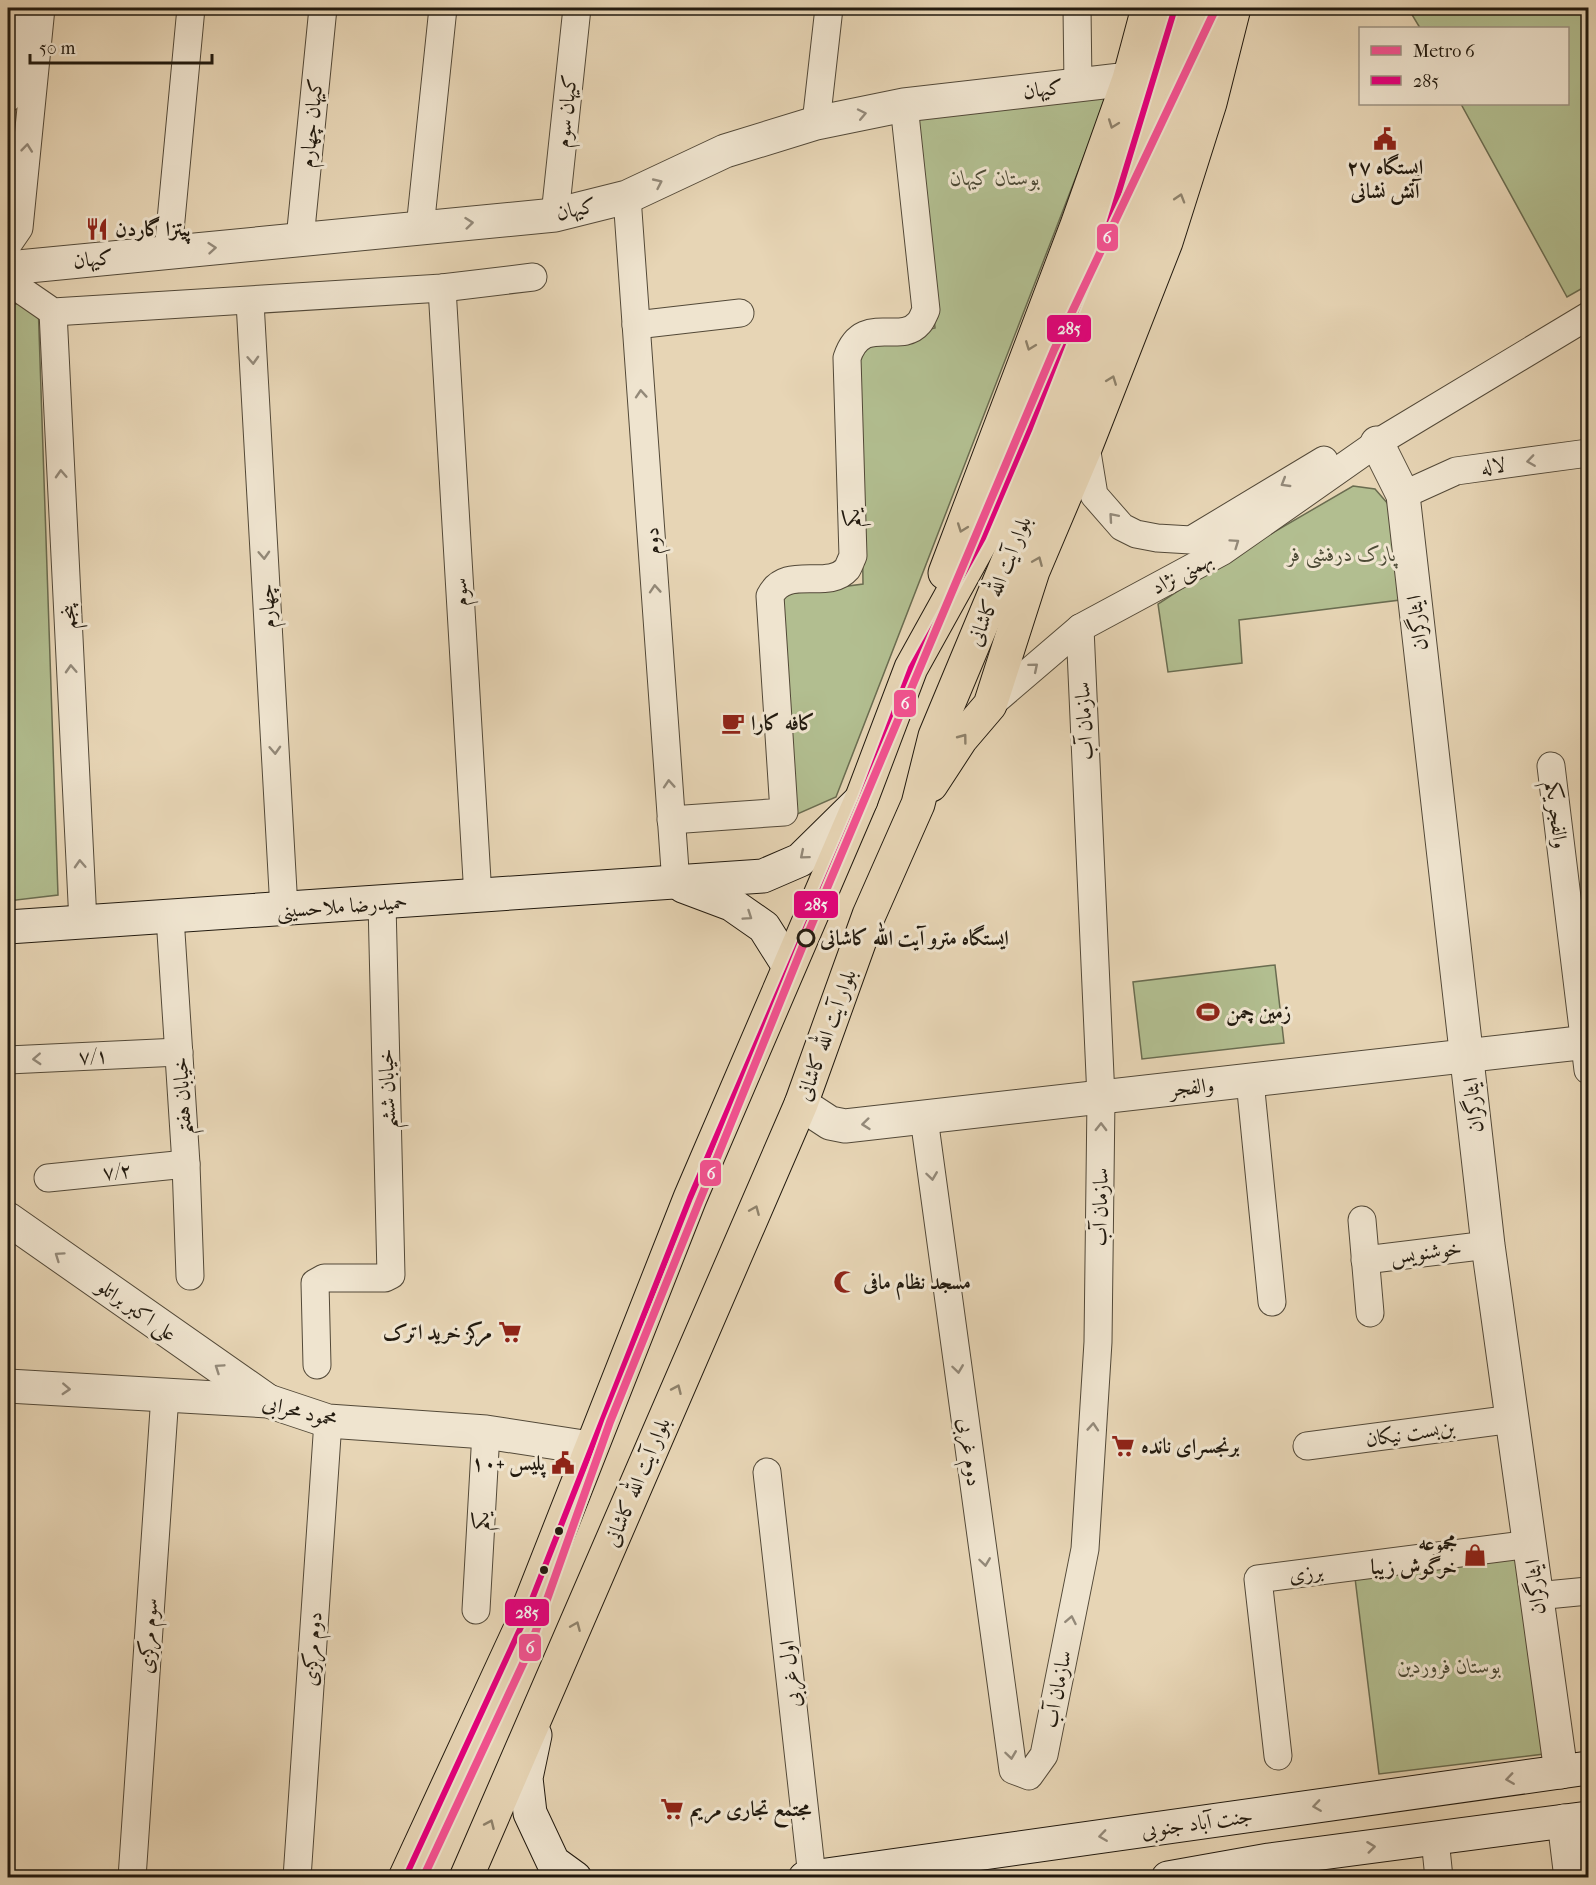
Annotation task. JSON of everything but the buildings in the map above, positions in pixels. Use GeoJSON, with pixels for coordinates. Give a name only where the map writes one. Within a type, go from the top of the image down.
{"type":"FeatureCollection","features":[{"type":"Feature","properties":{"kind":"main road"},"geometry":{"type":"LineString","coordinates":[[911,668],[1129,80],[1148,8]]}},
{"type":"Feature","properties":{"kind":"main road","name":"بلوار آیت الله کاشانی"},"geometry":{"type":"LineString","coordinates":[[405,1878],[521,1627],[690,1198],[861,800],[911,668],[983,538],[1030,428],[1106,234],[1175,8]]}},
{"type":"Feature","properties":{"kind":"main road","name":"بلوار آیت الله کاشانی"},"geometry":{"type":"LineString","coordinates":[[466,1878],[801,1104],[869,915],[918,804],[935,736],[1071,410],[1139,227],[1181,99],[1205,8]]}},
{"type":"Feature","properties":{"kind":"main road"},"geometry":{"type":"LineString","coordinates":[[918,804],[961,739],[990,705],[1033,571],[1086,446],[1166,242],[1210,103],[1234,8]]}},
{"type":"Feature","properties":{"kind":"street"},"geometry":{"type":"LineString","coordinates":[[8,98],[16,8]]}},
{"type":"Feature","properties":{"kind":"street"},"geometry":{"type":"LineString","coordinates":[[8,244],[19,228],[42,8]]}},
{"type":"Feature","properties":{"kind":"street"},"geometry":{"type":"LineString","coordinates":[[168,252],[191,8]]}},
{"type":"Feature","properties":{"kind":"street","name":"کیهان چهارم"},"geometry":{"type":"LineString","coordinates":[[300,239],[323,8]]}},
{"type":"Feature","properties":{"kind":"street"},"geometry":{"type":"LineString","coordinates":[[420,228],[443,8]]}},
{"type":"Feature","properties":{"kind":"street","name":"کیهان سوم"},"geometry":{"type":"LineString","coordinates":[[555,215],[577,8]]}},
{"type":"Feature","properties":{"kind":"street"},"geometry":{"type":"LineString","coordinates":[[816,123],[829,8]]}},
{"type":"Feature","properties":{"kind":"street"},"geometry":{"type":"LineString","coordinates":[[1077,8],[1078,85]]}},
{"type":"Feature","properties":{"kind":"street","name":"کیهان"},"geometry":{"type":"LineString","coordinates":[[8,268],[555,215],[627,197],[725,151],[816,123],[904,105],[1129,80]]}},
{"type":"Feature","properties":{"kind":"street","name":"یکم"},"geometry":{"type":"LineString","coordinates":[[671,820],[784,812],[770,596],[775,586],[786,580],[833,576],[846,570],[853,556],[847,358],[851,344],[863,334],[907,330],[919,324],[926,310],[904,105]]}},
{"type":"Feature","properties":{"kind":"street","name":"دوم"},"geometry":{"type":"LineString","coordinates":[[627,197],[676,884]]}},
{"type":"Feature","properties":{"kind":"street"},"geometry":{"type":"LineString","coordinates":[[8,281],[53,312],[250,302],[442,288],[533,277]]}},
{"type":"Feature","properties":{"kind":"street","name":"سوم"},"geometry":{"type":"LineString","coordinates":[[442,288],[478,897]]}},
{"type":"Feature","properties":{"kind":"street","name":"چهارم"},"geometry":{"type":"LineString","coordinates":[[250,302],[284,909]]}},
{"type":"Feature","properties":{"kind":"street","name":"پنجم"},"geometry":{"type":"LineString","coordinates":[[53,312],[83,922]]}},
{"type":"Feature","properties":{"kind":"street"},"geometry":{"type":"LineString","coordinates":[[636,325],[740,313]]}},
{"type":"Feature","properties":{"kind":"street","name":"بهمنی نژاد"},"geometry":{"type":"LineString","coordinates":[[990,705],[1080,628],[1223,551],[1377,443],[1588,316]]}},
{"type":"Feature","properties":{"kind":"street","name":"بهمنی نژاد"},"geometry":{"type":"LineString","coordinates":[[1086,446],[1094,495],[1122,527],[1136,534],[1157,538],[1191,540],[1328,458],[1377,443]]}},
{"type":"Feature","properties":{"kind":"street","name":"ایثارگران"},"geometry":{"type":"LineString","coordinates":[[1377,443],[1403,495],[1488,1245],[1531,1544],[1536,1596],[1575,1770]]}},
{"type":"Feature","properties":{"kind":"street","name":"لاله"},"geometry":{"type":"LineString","coordinates":[[1403,495],[1456,471],[1588,453]]}},
{"type":"Feature","properties":{"kind":"street","name":"سازمان آب"},"geometry":{"type":"LineString","coordinates":[[1029,1776],[1044,1755],[1085,1549],[1098,1342],[1101,1098],[1080,628]]}},
{"type":"Feature","properties":{"kind":"street","name":"والفجر یکم"},"geometry":{"type":"LineString","coordinates":[[1551,766],[1587,1051]]}},
{"type":"Feature","properties":{"kind":"street","name":"حمیدرضا ملاحسینی"},"geometry":{"type":"LineString","coordinates":[[8,927],[676,884],[763,876],[800,860],[861,800]]}},
{"type":"Feature","properties":{"kind":"street"},"geometry":{"type":"LineString","coordinates":[[676,884],[731,904],[764,927],[788,966]]}},
{"type":"Feature","properties":{"kind":"street","name":"خیابان ششم"},"geometry":{"type":"LineString","coordinates":[[317,1365],[315,1283],[324,1278],[385,1278],[392,1275],[382,903]]}},
{"type":"Feature","properties":{"kind":"street","name":"خیابان هفتم"},"geometry":{"type":"LineString","coordinates":[[170,917],[180,1052],[190,1276]]}},
{"type":"Feature","properties":{"kind":"street","name":"والفجر"},"geometry":{"type":"LineString","coordinates":[[801,1104],[830,1123],[845,1126],[1468,1056],[1587,1051]]}},
{"type":"Feature","properties":{"kind":"street","name":"۷/۱"},"geometry":{"type":"LineString","coordinates":[[8,1060],[180,1052]]}},
{"type":"Feature","properties":{"kind":"street"},"geometry":{"type":"LineString","coordinates":[[1250,1081],[1272,1302]]}},
{"type":"Feature","properties":{"kind":"street","name":"دوم غربی"},"geometry":{"type":"LineString","coordinates":[[924,1118],[1013,1770],[1029,1776]]}},
{"type":"Feature","properties":{"kind":"street","name":"۷/۲"},"geometry":{"type":"LineString","coordinates":[[48,1178],[186,1164]]}},
{"type":"Feature","properties":{"kind":"street","name":"علی اکبر براتلو"},"geometry":{"type":"LineString","coordinates":[[8,1219],[268,1401]]}},
{"type":"Feature","properties":{"kind":"street"},"geometry":{"type":"LineString","coordinates":[[1362,1220],[1370,1313]]}},
{"type":"Feature","properties":{"kind":"street","name":"خوشنویس"},"geometry":{"type":"LineString","coordinates":[[1365,1260],[1488,1245]]}},
{"type":"Feature","properties":{"kind":"street","name":"محمود محرابی"},"geometry":{"type":"LineString","coordinates":[[8,1386],[268,1401],[328,1421],[486,1432],[590,1448]]}},
{"type":"Feature","properties":{"kind":"street","name":"سوم مرکزی"},"geometry":{"type":"LineString","coordinates":[[132,1878],[165,1395]]}},
{"type":"Feature","properties":{"kind":"street","name":"بن‌بست نیکان"},"geometry":{"type":"LineString","coordinates":[[1307,1446],[1513,1419]]}},
{"type":"Feature","properties":{"kind":"street","name":"دوم مرکزی"},"geometry":{"type":"LineString","coordinates":[[297,1878],[328,1421]]}},
{"type":"Feature","properties":{"kind":"street","name":"یکم"},"geometry":{"type":"LineString","coordinates":[[476,1610],[486,1432]]}},
{"type":"Feature","properties":{"kind":"street","name":"اول غربی"},"geometry":{"type":"LineString","coordinates":[[767,1472],[809,1877]]}},
{"type":"Feature","properties":{"kind":"street","name":"برزی"},"geometry":{"type":"LineString","coordinates":[[1278,1756],[1258,1579],[1531,1544]]}},
{"type":"Feature","properties":{"kind":"street"},"geometry":{"type":"LineString","coordinates":[[1536,1596],[1588,1591]]}},
{"type":"Feature","properties":{"kind":"street"},"geometry":{"type":"LineString","coordinates":[[559,1666],[535,1735],[526,1778],[531,1813],[541,1838],[553,1862],[575,1878]]}},
{"type":"Feature","properties":{"kind":"street","name":"جنت آباد جنوبی"},"geometry":{"type":"LineString","coordinates":[[809,1877],[1575,1770]]}},
{"type":"Feature","properties":{"kind":"street"},"geometry":{"type":"LineString","coordinates":[[1168,1878],[1270,1869],[1435,1839],[1576,1820],[1571,1878]]}},
{"type":"Feature","properties":{"kind":"street"},"geometry":{"type":"LineString","coordinates":[[1435,1839],[1439,1878]]}},
{"type":"Feature","properties":{"kind":"green space"},"geometry":{"type":"Polygon","coordinates":[[[1408,8],[1588,8],[1588,285],[1567,297],[1462,105],[1569,105],[1569,27],[1419,27],[1408,8]]]}},
{"type":"Feature","properties":{"kind":"green space","name":"بوستان کیهان"},"geometry":{"type":"Polygon","coordinates":[[[1110,89],[836,797],[793,816],[780,595],[863,584],[860,346],[935,328],[914,111],[1110,89]]]}},
{"type":"Feature","properties":{"kind":"green space"},"geometry":{"type":"Polygon","coordinates":[[[38,301],[58,895],[8,901],[8,305],[38,301]]]}},
{"type":"Feature","properties":{"kind":"green space","name":"پارک درفشی فر"},"geometry":{"type":"Polygon","coordinates":[[[1353,486],[1375,489],[1389,505],[1400,600],[1239,620],[1242,663],[1168,672],[1158,604],[1216,566],[1353,486]]]}},
{"type":"Feature","properties":{"kind":"green space","name":"زمین چمن"},"geometry":{"type":"Polygon","coordinates":[[[1275,965],[1284,1043],[1142,1059],[1133,982],[1275,965]]]}},
{"type":"Feature","properties":{"kind":"green space","name":"بوستان فروردین"},"geometry":{"type":"Polygon","coordinates":[[[1519,1557],[1544,1754],[1379,1774],[1355,1578],[1519,1557]]]}},
{"type":"Feature","properties":{"kind":"metro line","name":"6"},"geometry":{"type":"LineString","coordinates":[[423,1878],[528,1653],[610,1422],[806,938],[1054,350],[1216,8]]}},
{"type":"Feature","properties":{"kind":"transit line","name":"285"},"geometry":{"type":"LineString","coordinates":[[405,1878],[521,1627],[690,1198],[861,800],[911,668],[983,538],[1030,428],[1106,234],[1175,8]]}},
{"type":"Feature","properties":{"kind":"place","name":"ایستگاه ۲۷ آتش نشانی"},"geometry":{"type":"Point","coordinates":[1385,139]}},
{"type":"Feature","properties":{"kind":"place","name":"پیتزا گاردن"},"geometry":{"type":"Point","coordinates":[97,229]}},
{"type":"Feature","properties":{"kind":"place","name":"کافه کارا"},"geometry":{"type":"Point","coordinates":[733,723]}},
{"type":"Feature","properties":{"kind":"place","name":"ایستگاه مترو آیت الله کاشانی"},"geometry":{"type":"Point","coordinates":[806,938]}},
{"type":"Feature","properties":{"kind":"place","name":"زمین چمن"},"geometry":{"type":"Point","coordinates":[1208,1012]}},
{"type":"Feature","properties":{"kind":"place","name":"مسجد نظام مافی"},"geometry":{"type":"Point","coordinates":[845,1282]}},
{"type":"Feature","properties":{"kind":"place","name":"مرکز خرید اترک"},"geometry":{"type":"Point","coordinates":[510,1332]}},
{"type":"Feature","properties":{"kind":"place","name":"برنجسرای نانده"},"geometry":{"type":"Point","coordinates":[1123,1446]}},
{"type":"Feature","properties":{"kind":"place","name":"پلیس +۱۰"},"geometry":{"type":"Point","coordinates":[563,1463]}},
{"type":"Feature","properties":{"kind":"place","name":"مجموعه خرگوش زیبا"},"geometry":{"type":"Point","coordinates":[1475,1555]}},
{"type":"Feature","properties":{"kind":"place","name":"مجتمع تجاری مریم"},"geometry":{"type":"Point","coordinates":[672,1809]}}]}
